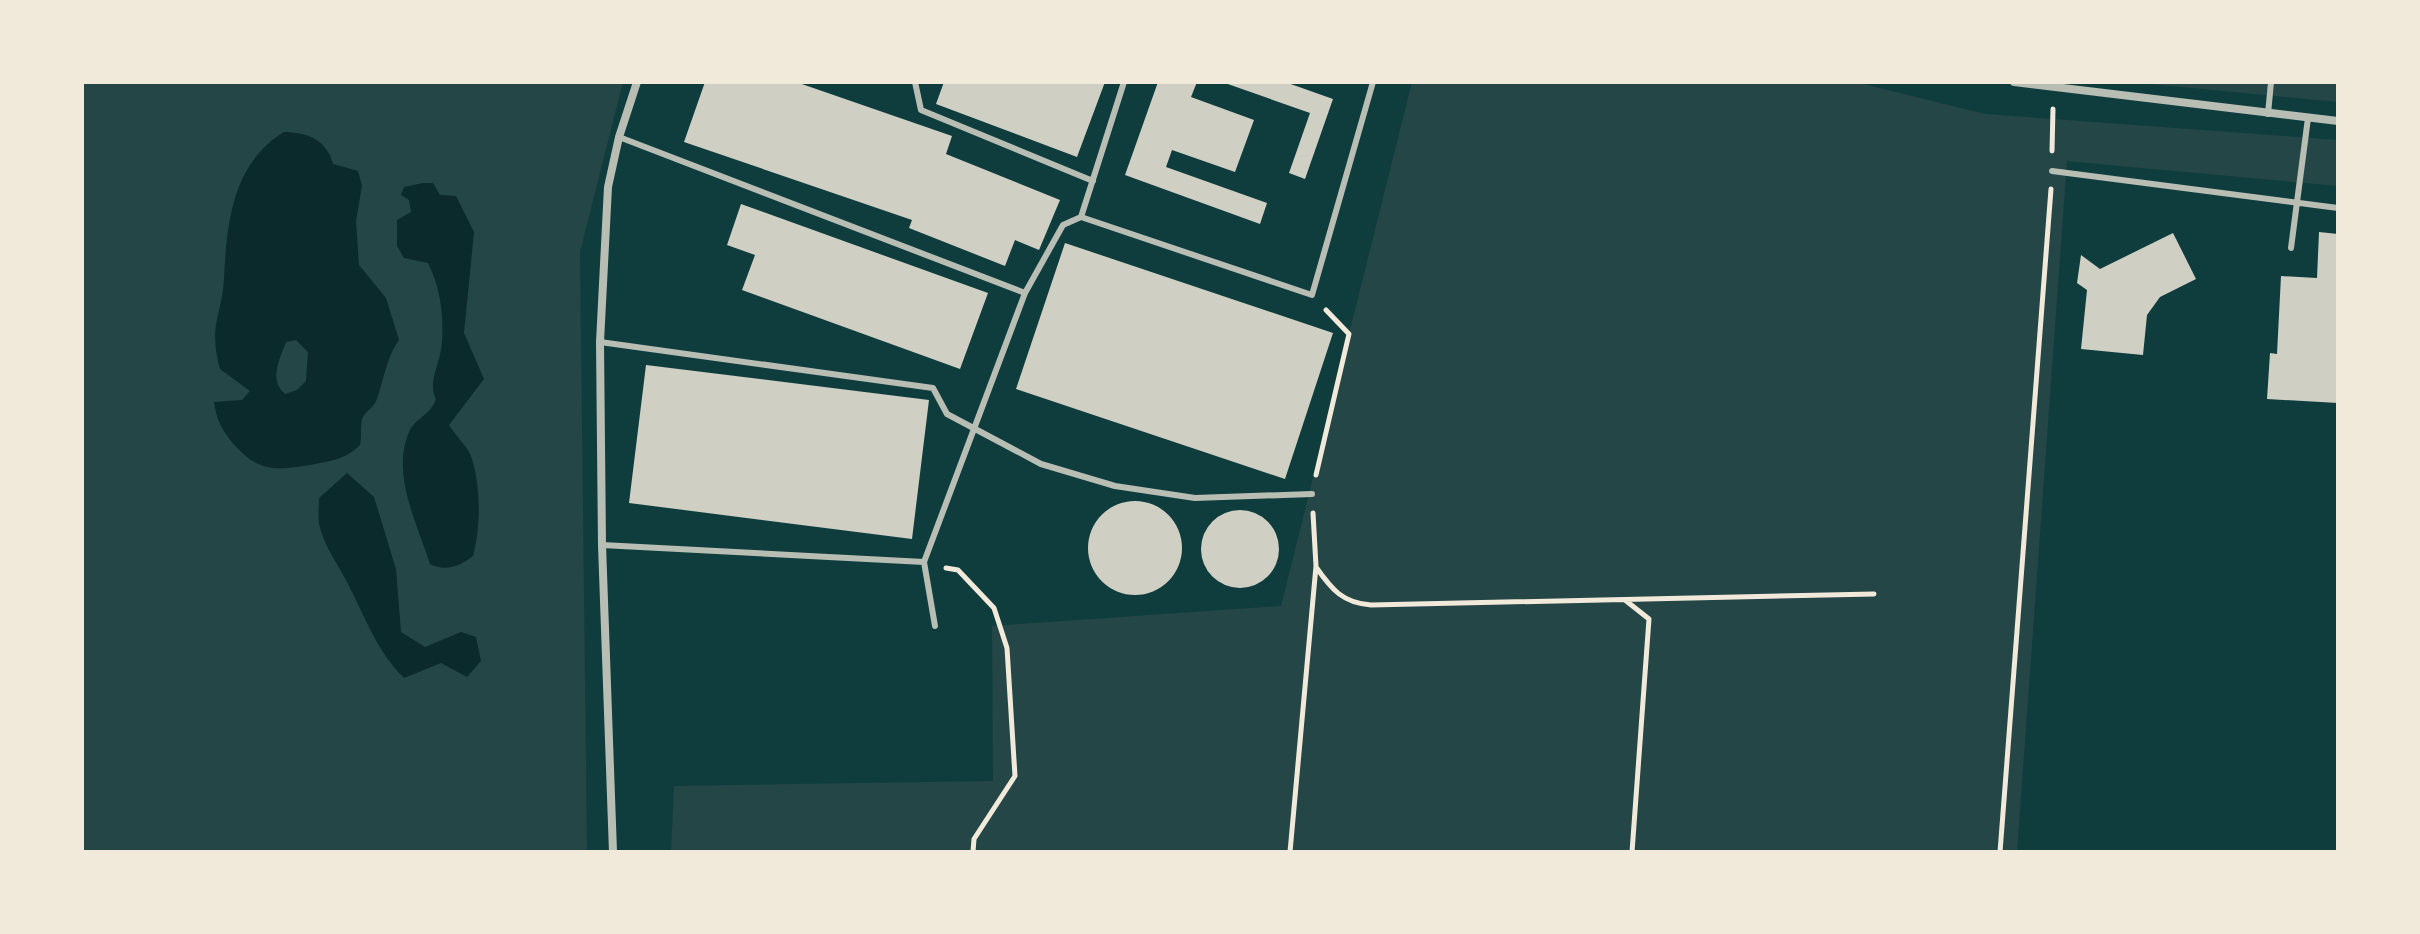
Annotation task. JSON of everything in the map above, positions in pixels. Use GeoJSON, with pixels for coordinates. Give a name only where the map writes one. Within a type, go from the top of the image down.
{"type":"FeatureCollection","features":[{"type":"Feature","properties":{"kind":"street"},"geometry":{"type":"LineString","coordinates":[[613,852],[602,545],[600,342],[608,187],[619,137],[637,82]]}},
{"type":"Feature","properties":{"kind":"street"},"geometry":{"type":"LineString","coordinates":[[2014,82],[2338,121]]}},
{"type":"Feature","properties":{"kind":"lane"},"geometry":{"type":"LineString","coordinates":[[915,82],[921,110],[1093,181]]}},
{"type":"Feature","properties":{"kind":"lane"},"geometry":{"type":"LineString","coordinates":[[1081,217],[1124,82]]}},
{"type":"Feature","properties":{"kind":"lane"},"geometry":{"type":"LineString","coordinates":[[935,626],[924,562],[1025,293],[1063,225],[1081,217],[1312,295],[1373,82]]}},
{"type":"Feature","properties":{"kind":"lane"},"geometry":{"type":"LineString","coordinates":[[2268,114],[2271,82]]}},
{"type":"Feature","properties":{"kind":"lane"},"geometry":{"type":"LineString","coordinates":[[2291,248],[2308,118]]}},
{"type":"Feature","properties":{"kind":"lane"},"geometry":{"type":"LineString","coordinates":[[619,137],[1025,293]]}},
{"type":"Feature","properties":{"kind":"lane"},"geometry":{"type":"LineString","coordinates":[[2052,171],[2338,208]]}},
{"type":"Feature","properties":{"kind":"lane"},"geometry":{"type":"LineString","coordinates":[[600,342],[933,388],[947,414],[1041,464],[1115,486],[1195,498],[1312,494]]}},
{"type":"Feature","properties":{"kind":"lane"},"geometry":{"type":"LineString","coordinates":[[602,545],[924,562]]}},
{"type":"Feature","properties":{"kind":"path"},"geometry":{"type":"LineString","coordinates":[[2000,852],[2052,171],[2053,85]]}},
{"type":"Feature","properties":{"kind":"path"},"geometry":{"type":"LineString","coordinates":[[1290,852],[1316,566],[1312,494],[1349,334],[1312,295]]}},
{"type":"Feature","properties":{"kind":"path"},"geometry":{"type":"LineString","coordinates":[[924,562],[958,570],[994,608],[1007,648],[1015,776],[974,839],[973,852]]}},
{"type":"Feature","properties":{"kind":"path"},"geometry":{"type":"LineString","coordinates":[[1316,566],[1331,590],[1351,604],[1874,594]]}},
{"type":"Feature","properties":{"kind":"path"},"geometry":{"type":"LineString","coordinates":[[1624,600],[1649,619],[1632,852]]}},
{"type":"Feature","properties":{"kind":"shaded area"},"geometry":{"type":"Polygon","coordinates":[[[82,82],[623,82],[580,252],[587,852],[82,852],[82,82]]]}},
{"type":"Feature","properties":{"kind":"shaded area"},"geometry":{"type":"Polygon","coordinates":[[[1412,82],[1855,82],[1985,114],[2338,140],[2338,186],[2067,161],[2017,852],[671,852],[674,786],[993,781],[992,626],[1281,606],[1412,82]]]}},
{"type":"Feature","properties":{"kind":"shaded area"},"geometry":{"type":"Polygon","coordinates":[[[2129,82],[2338,82],[2338,102],[2129,82]]]}},
{"type":"Feature","properties":{"kind":"shaded area"},"geometry":{"type":"Polygon","coordinates":[[[284,132],[301,134],[321,143],[333,164],[358,171],[362,186],[356,221],[359,265],[386,298],[399,340],[388,361],[376,402],[362,419],[360,445],[334,460],[289,468],[268,467],[250,459],[231,441],[222,427],[214,402],[242,400],[250,391],[220,369],[215,330],[223,291],[227,236],[236,196],[253,160],[284,132]],[[296,340],[286,342],[276,376],[285,394],[297,390],[306,381],[308,352],[296,340]]]}},
{"type":"Feature","properties":{"kind":"shaded area"},"geometry":{"type":"Polygon","coordinates":[[[433,183],[440,195],[456,196],[474,232],[464,333],[484,379],[449,425],[471,456],[479,506],[473,556],[447,568],[430,564],[408,498],[403,465],[409,432],[431,409],[436,399],[433,381],[442,339],[439,294],[428,263],[404,258],[397,246],[397,220],[411,212],[409,200],[401,195],[404,187],[433,183]]]}},
{"type":"Feature","properties":{"kind":"shaded area"},"geometry":{"type":"Polygon","coordinates":[[[347,473],[374,497],[396,569],[401,632],[425,647],[461,632],[476,637],[481,661],[467,677],[441,663],[404,678],[379,646],[328,548],[319,524],[319,498],[347,473]]]}},
{"type":"Feature","properties":{"kind":"building"},"geometry":{"type":"Polygon","coordinates":[[[705,82],[796,82],[952,136],[946,154],[1060,200],[1039,250],[1015,240],[1005,266],[909,228],[912,220],[684,142],[705,82]]]}},
{"type":"Feature","properties":{"kind":"building"},"geometry":{"type":"Polygon","coordinates":[[[944,82],[1105,82],[1077,157],[936,104],[944,82]]]}},
{"type":"Feature","properties":{"kind":"building"},"geometry":{"type":"Polygon","coordinates":[[[1158,82],[1197,82],[1191,97],[1254,120],[1235,172],[1172,150],[1166,167],[1267,203],[1260,224],[1125,175],[1158,82]]]}},
{"type":"Feature","properties":{"kind":"building"},"geometry":{"type":"Polygon","coordinates":[[[1222,82],[1285,82],[1333,99],[1305,179],[1289,173],[1310,113],[1222,82]]]}},
{"type":"Feature","properties":{"kind":"building"},"geometry":{"type":"Polygon","coordinates":[[[741,204],[988,293],[960,369],[742,290],[755,255],[727,245],[741,204]]]}},
{"type":"Feature","properties":{"kind":"building"},"geometry":{"type":"Polygon","coordinates":[[[2319,232],[2338,234],[2338,403],[2267,399],[2270,353],[2277,354],[2281,276],[2317,278],[2319,232]]]}},
{"type":"Feature","properties":{"kind":"building"},"geometry":{"type":"Polygon","coordinates":[[[2173,233],[2196,279],[2160,297],[2147,315],[2143,355],[2081,349],[2087,290],[2077,283],[2081,255],[2100,269],[2173,233]]]}},
{"type":"Feature","properties":{"kind":"building"},"geometry":{"type":"Polygon","coordinates":[[[1065,243],[1333,333],[1285,479],[1016,389],[1065,243]]]}},
{"type":"Feature","properties":{"kind":"building"},"geometry":{"type":"Polygon","coordinates":[[[646,365],[929,400],[912,539],[629,503],[646,365]]]}},
{"type":"Feature","properties":{"kind":"building"},"geometry":{"type":"Polygon","coordinates":[[[1135,501],[1153,505],[1168,515],[1178,530],[1182,548],[1178,566],[1168,581],[1153,591],[1135,595],[1117,591],[1102,581],[1092,566],[1088,548],[1092,530],[1102,515],[1117,505],[1135,501]]]}},
{"type":"Feature","properties":{"kind":"building"},"geometry":{"type":"Polygon","coordinates":[[[1240,510],[1255,513],[1267,522],[1276,534],[1279,549],[1276,564],[1267,576],[1255,585],[1240,588],[1225,585],[1213,576],[1204,564],[1201,549],[1204,534],[1213,522],[1225,513],[1240,510]]]}}]}
